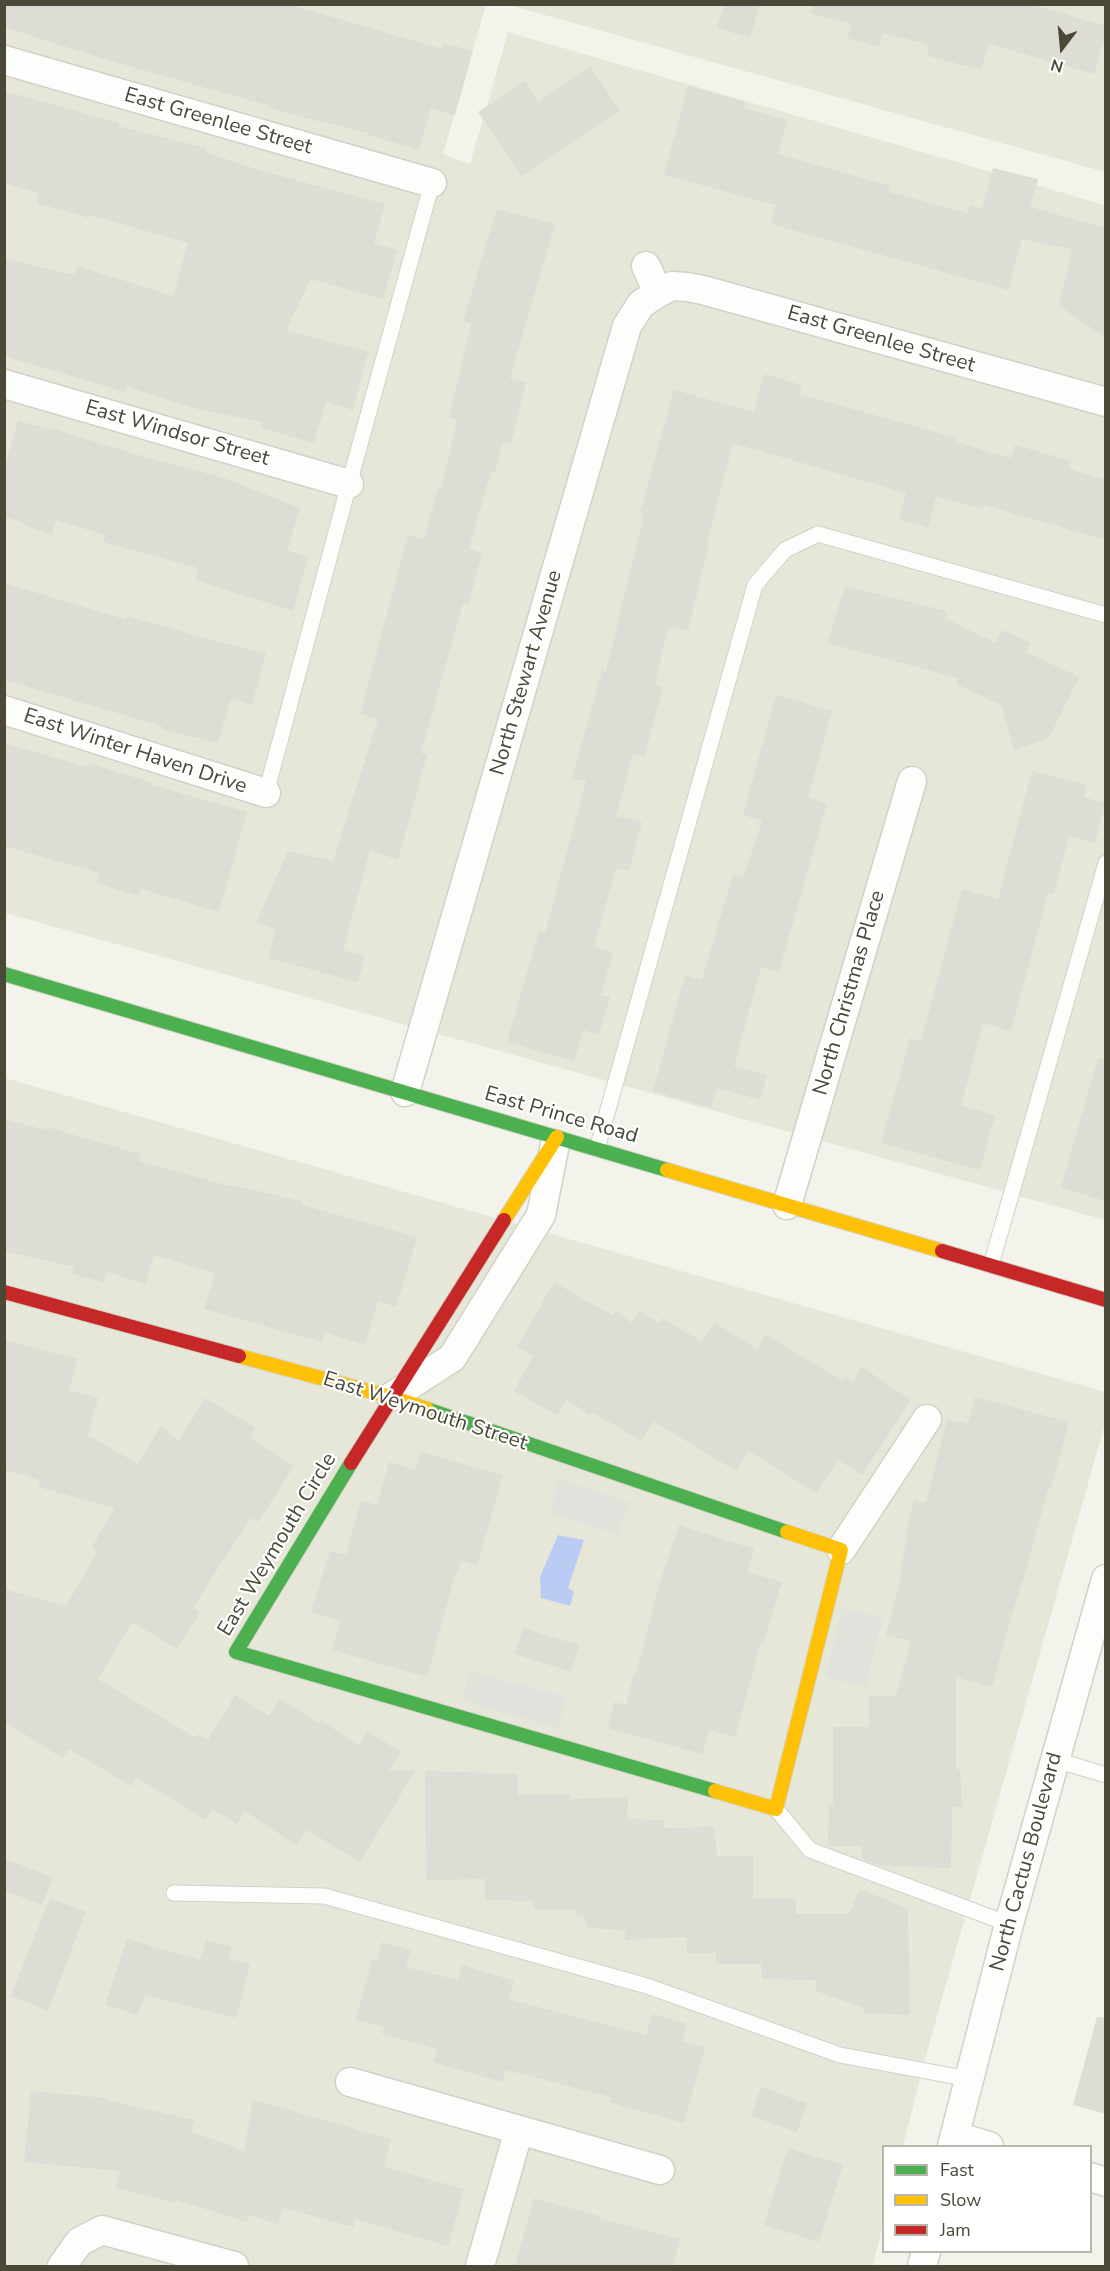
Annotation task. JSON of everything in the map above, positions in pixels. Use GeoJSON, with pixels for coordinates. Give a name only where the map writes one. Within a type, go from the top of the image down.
{"type":"FeatureCollection","features":[{"type":"Feature","properties":{"kind":"street","name":"East Greenlee Street"},"geometry":{"type":"LineString","coordinates":[[4,60],[432,183]]}},
{"type":"Feature","properties":{"kind":"street"},"geometry":{"type":"LineString","coordinates":[[646,266],[658,294]]}},
{"type":"Feature","properties":{"kind":"street","name":"East Greenlee Street"},"geometry":{"type":"LineString","coordinates":[[658,294],[672,286],[687,286],[1106,402]]}},
{"type":"Feature","properties":{"kind":"street","name":"North Stewart Avenue"},"geometry":{"type":"LineString","coordinates":[[405,1092],[627,326],[641,304],[658,294]]}},
{"type":"Feature","properties":{"kind":"street","name":"East Windsor Street"},"geometry":{"type":"LineString","coordinates":[[4,384],[349,484]]}},
{"type":"Feature","properties":{"kind":"street","name":"East Winter Haven Drive"},"geometry":{"type":"LineString","coordinates":[[4,710],[266,793]]}},
{"type":"Feature","properties":{"kind":"street","name":"North Christmas Place"},"geometry":{"type":"LineString","coordinates":[[787,1205],[912,782]]}},
{"type":"Feature","properties":{"kind":"street","name":"East Prince Road"},"geometry":{"type":"LineString","coordinates":[[4,974],[1106,1300]]}},
{"type":"Feature","properties":{"kind":"street"},"geometry":{"type":"LineString","coordinates":[[391,1397],[452,1358],[541,1215],[557,1137]]}},
{"type":"Feature","properties":{"kind":"street","name":"East Weymouth Street"},"geometry":{"type":"LineString","coordinates":[[4,1292],[391,1397],[841,1550]]}},
{"type":"Feature","properties":{"kind":"street","name":"East Weymouth Circle"},"geometry":{"type":"LineString","coordinates":[[391,1397],[236,1653],[777,1809]]}},
{"type":"Feature","properties":{"kind":"street"},"geometry":{"type":"LineString","coordinates":[[777,1809],[841,1550],[927,1419]]}},
{"type":"Feature","properties":{"kind":"street","name":"North Cactus Boulevard"},"geometry":{"type":"LineString","coordinates":[[953,2141],[1009,1924],[1106,1579]]}},
{"type":"Feature","properties":{"kind":"street"},"geometry":{"type":"LineString","coordinates":[[350,2082],[660,2170]]}},
{"type":"Feature","properties":{"kind":"street"},"geometry":{"type":"LineString","coordinates":[[480,2266],[519,2130]]}},
{"type":"Feature","properties":{"kind":"street"},"geometry":{"type":"LineString","coordinates":[[953,2141],[982,2145]]}},
{"type":"Feature","properties":{"kind":"street"},"geometry":{"type":"LineString","coordinates":[[62,2266],[80,2242],[102,2230],[234,2266]]}},
{"type":"Feature","properties":{"kind":"lane"},"geometry":{"type":"LineString","coordinates":[[266,793],[432,183]]}},
{"type":"Feature","properties":{"kind":"lane"},"geometry":{"type":"LineString","coordinates":[[597,1149],[755,585],[785,550],[818,534],[1106,615]]}},
{"type":"Feature","properties":{"kind":"lane"},"geometry":{"type":"LineString","coordinates":[[991,1265],[1106,863]]}},
{"type":"Feature","properties":{"kind":"lane"},"geometry":{"type":"LineString","coordinates":[[1056,1760],[1106,1776]]}},
{"type":"Feature","properties":{"kind":"lane"},"geometry":{"type":"LineString","coordinates":[[777,1809],[810,1850],[1009,1924]]}},
{"type":"Feature","properties":{"kind":"lane"},"geometry":{"type":"LineString","coordinates":[[174,1893],[324,1896],[646,1986],[840,2055],[969,2079]]}},
{"type":"Feature","properties":{"kind":"shaded area"},"geometry":{"type":"Polygon","coordinates":[[[4,5],[486,5],[443,154],[470,164],[508,32],[1105,205],[1105,1220],[5,913],[4,5]]]}},
{"type":"Feature","properties":{"kind":"shaded area"},"geometry":{"type":"Polygon","coordinates":[[[509,5],[1105,5],[1105,172],[509,5]]]}},
{"type":"Feature","properties":{"kind":"shaded area"},"geometry":{"type":"Polygon","coordinates":[[[5,1078],[1105,1392],[1105,1424],[930,2041],[903,2145],[882,2145],[882,2227],[873,2266],[5,2266],[5,1078]]]}},
{"type":"Feature","properties":{"kind":"shaded area"},"geometry":{"type":"Polygon","coordinates":[[[558,1479],[629,1502],[618,1534],[550,1513],[558,1479]]]}},
{"type":"Feature","properties":{"kind":"shaded area"},"geometry":{"type":"Polygon","coordinates":[[[842,1608],[883,1618],[866,1687],[825,1677],[842,1608]]]}},
{"type":"Feature","properties":{"kind":"shaded area"},"geometry":{"type":"Polygon","coordinates":[[[470,1671],[566,1697],[558,1729],[462,1700],[470,1671]]]}},
{"type":"Feature","properties":{"kind":"water"},"geometry":{"type":"Polygon","coordinates":[[[558,1535],[584,1540],[568,1588],[574,1592],[570,1606],[541,1598],[540,1577],[558,1535]]]}},
{"type":"Feature","properties":{"kind":"building"},"geometry":{"type":"Polygon","coordinates":[[[4,4],[288,4],[442,49],[444,43],[473,51],[455,115],[431,108],[419,150],[368,135],[369,133],[269,108],[270,106],[104,59],[4,27],[4,4]]]}},
{"type":"Feature","properties":{"kind":"building"},"geometry":{"type":"Polygon","coordinates":[[[724,4],[760,4],[750,38],[717,28],[724,4]]]}},
{"type":"Feature","properties":{"kind":"building"},"geometry":{"type":"Polygon","coordinates":[[[812,4],[1030,4],[1106,26],[1106,33],[1094,74],[989,44],[981,70],[929,56],[927,44],[883,33],[879,47],[847,38],[851,24],[811,14],[812,4]]]}},
{"type":"Feature","properties":{"kind":"building"},"geometry":{"type":"Polygon","coordinates":[[[590,66],[620,111],[522,176],[478,112],[525,81],[538,101],[590,66]]]}},
{"type":"Feature","properties":{"kind":"building"},"geometry":{"type":"Polygon","coordinates":[[[688,86],[746,102],[744,108],[787,120],[778,154],[890,186],[889,192],[968,213],[970,205],[982,209],[993,168],[1038,179],[1030,207],[1106,228],[1106,338],[1059,306],[1072,249],[1022,239],[1008,290],[771,224],[776,205],[664,175],[688,86]]]}},
{"type":"Feature","properties":{"kind":"building"},"geometry":{"type":"Polygon","coordinates":[[[4,91],[119,123],[118,126],[206,148],[205,152],[262,171],[385,204],[374,243],[397,250],[383,299],[311,279],[286,330],[368,352],[353,410],[326,402],[314,443],[261,428],[262,422],[197,409],[127,387],[125,392],[4,356],[4,258],[74,275],[77,266],[173,296],[188,243],[90,215],[89,218],[37,203],[38,193],[4,183],[4,91]]]}},
{"type":"Feature","properties":{"kind":"building"},"geometry":{"type":"Polygon","coordinates":[[[497,209],[555,224],[510,378],[526,382],[511,444],[503,442],[495,472],[491,471],[469,549],[482,553],[468,605],[463,603],[421,753],[427,755],[398,860],[370,850],[343,950],[365,956],[358,982],[268,958],[276,929],[256,923],[288,851],[333,861],[378,719],[360,714],[408,535],[424,539],[438,488],[441,489],[457,420],[449,417],[471,324],[463,321],[497,209]]]}},
{"type":"Feature","properties":{"kind":"building"},"geometry":{"type":"Polygon","coordinates":[[[764,374],[802,385],[799,394],[957,438],[956,442],[1011,458],[1015,445],[1071,461],[1069,469],[1106,480],[1106,540],[984,505],[983,509],[936,496],[928,528],[899,520],[906,493],[733,443],[707,542],[709,543],[688,631],[668,627],[655,685],[663,687],[644,757],[633,754],[616,816],[642,822],[629,871],[616,868],[594,947],[613,952],[601,995],[610,997],[599,1034],[583,1030],[574,1061],[507,1042],[539,931],[545,933],[586,781],[572,778],[602,671],[606,672],[644,514],[640,513],[674,390],[754,412],[764,374]]]}},
{"type":"Feature","properties":{"kind":"building"},"geometry":{"type":"Polygon","coordinates":[[[18,421],[221,477],[300,508],[287,550],[308,557],[293,611],[195,580],[198,568],[103,542],[105,535],[56,520],[52,534],[23,525],[24,522],[4,517],[4,470],[18,421]]]}},
{"type":"Feature","properties":{"kind":"building"},"geometry":{"type":"Polygon","coordinates":[[[4,583],[127,620],[127,616],[266,653],[252,705],[231,699],[218,743],[161,729],[162,726],[4,680],[4,583]]]}},
{"type":"Feature","properties":{"kind":"building"},"geometry":{"type":"Polygon","coordinates":[[[845,586],[947,611],[945,618],[996,643],[1002,630],[1031,643],[1026,652],[1079,677],[1049,738],[1014,750],[1001,705],[956,684],[958,678],[827,643],[845,586]]]}},
{"type":"Feature","properties":{"kind":"building"},"geometry":{"type":"Polygon","coordinates":[[[776,695],[832,711],[808,798],[827,803],[779,972],[761,967],[734,1066],[767,1075],[760,1100],[717,1088],[711,1108],[653,1091],[685,975],[702,980],[733,874],[743,878],[762,821],[743,815],[776,695]]]}},
{"type":"Feature","properties":{"kind":"building"},"geometry":{"type":"Polygon","coordinates":[[[4,743],[87,767],[89,763],[153,783],[152,785],[247,812],[219,912],[141,889],[139,896],[96,883],[99,873],[4,846],[4,743]]]}},
{"type":"Feature","properties":{"kind":"building"},"geometry":{"type":"Polygon","coordinates":[[[1032,771],[1087,785],[1084,797],[1105,803],[1095,843],[1069,836],[1054,894],[1048,893],[1011,1031],[983,1023],[961,1106],[995,1115],[980,1170],[881,1143],[910,1038],[921,1041],[962,889],[998,899],[1032,771]]]}},
{"type":"Feature","properties":{"kind":"building"},"geometry":{"type":"Polygon","coordinates":[[[1098,1058],[1106,1059],[1106,1201],[1061,1188],[1098,1058]]]}},
{"type":"Feature","properties":{"kind":"building"},"geometry":{"type":"Polygon","coordinates":[[[4,1119],[46,1130],[47,1127],[140,1154],[139,1161],[222,1184],[303,1202],[302,1205],[417,1237],[396,1307],[378,1301],[365,1345],[324,1332],[322,1342],[204,1309],[215,1273],[154,1255],[146,1284],[107,1272],[104,1282],[72,1274],[74,1267],[4,1251],[4,1119]]]}},
{"type":"Feature","properties":{"kind":"building"},"geometry":{"type":"Polygon","coordinates":[[[554,1282],[613,1316],[615,1310],[631,1323],[640,1311],[659,1323],[662,1318],[701,1341],[715,1323],[757,1349],[766,1335],[843,1381],[846,1377],[853,1381],[862,1367],[911,1400],[862,1475],[838,1460],[816,1493],[749,1451],[736,1471],[653,1421],[642,1441],[592,1412],[590,1415],[566,1399],[557,1415],[514,1391],[533,1356],[517,1347],[554,1282]]]}},
{"type":"Feature","properties":{"kind":"building"},"geometry":{"type":"Polygon","coordinates":[[[4,1340],[77,1359],[69,1390],[98,1398],[88,1435],[138,1464],[161,1426],[179,1441],[205,1398],[256,1428],[250,1438],[294,1466],[258,1522],[251,1518],[211,1579],[193,1608],[200,1612],[177,1649],[132,1622],[98,1679],[196,1738],[198,1734],[208,1740],[235,1695],[269,1716],[280,1699],[319,1723],[321,1720],[359,1746],[367,1731],[401,1752],[389,1770],[415,1771],[360,1862],[307,1830],[296,1845],[245,1811],[237,1824],[212,1809],[206,1820],[136,1777],[131,1786],[69,1749],[62,1758],[4,1721],[4,1589],[66,1606],[98,1551],[92,1547],[115,1508],[38,1487],[40,1480],[4,1470],[4,1340]]]}},
{"type":"Feature","properties":{"kind":"building"},"geometry":{"type":"Polygon","coordinates":[[[975,1397],[1069,1422],[992,1687],[956,1677],[956,1770],[960,1769],[962,1807],[952,1807],[951,1868],[882,1866],[862,1859],[862,1846],[828,1846],[829,1805],[833,1805],[833,1727],[869,1727],[869,1696],[896,1696],[911,1641],[886,1635],[898,1590],[907,1535],[905,1534],[914,1500],[926,1503],[947,1419],[968,1424],[975,1397]]]}},
{"type":"Feature","properties":{"kind":"building"},"geometry":{"type":"Polygon","coordinates":[[[420,1452],[503,1475],[477,1566],[461,1561],[458,1572],[456,1571],[427,1677],[332,1650],[340,1621],[311,1612],[330,1551],[346,1555],[361,1500],[377,1505],[389,1462],[415,1470],[420,1452]]]}},
{"type":"Feature","properties":{"kind":"building"},"geometry":{"type":"Polygon","coordinates":[[[679,1525],[754,1549],[747,1572],[782,1582],[763,1643],[761,1642],[735,1737],[709,1730],[702,1754],[608,1728],[614,1702],[626,1705],[659,1585],[679,1525]]]}},
{"type":"Feature","properties":{"kind":"building"},"geometry":{"type":"Polygon","coordinates":[[[523,1628],[579,1645],[571,1672],[515,1654],[523,1628]]]}},
{"type":"Feature","properties":{"kind":"building"},"geometry":{"type":"Polygon","coordinates":[[[425,1771],[518,1774],[518,1795],[570,1795],[570,1799],[628,1797],[627,1819],[664,1820],[664,1828],[714,1827],[717,1856],[753,1856],[753,1899],[796,1899],[796,1914],[849,1914],[860,1889],[908,1909],[910,2015],[864,2013],[864,2008],[816,1991],[817,1980],[762,1979],[761,1964],[716,1964],[716,1953],[687,1953],[687,1937],[625,1940],[625,1931],[587,1927],[583,1916],[577,1917],[576,1910],[534,1909],[533,1901],[485,1900],[485,1879],[426,1880],[425,1771]]]}},
{"type":"Feature","properties":{"kind":"building"},"geometry":{"type":"Polygon","coordinates":[[[4,1858],[53,1878],[42,1905],[4,1890],[4,1858]]]}},
{"type":"Feature","properties":{"kind":"building"},"geometry":{"type":"Polygon","coordinates":[[[50,1898],[86,1912],[48,2011],[11,1996],[50,1898]]]}},
{"type":"Feature","properties":{"kind":"building"},"geometry":{"type":"Polygon","coordinates":[[[127,1939],[200,1960],[206,1940],[231,1947],[229,1959],[250,1964],[236,2018],[145,1995],[138,2015],[105,2005],[127,1939]]]}},
{"type":"Feature","properties":{"kind":"building"},"geometry":{"type":"Polygon","coordinates":[[[382,1942],[411,1950],[406,1967],[458,1980],[462,1965],[514,1981],[508,1999],[646,2035],[652,2014],[687,2024],[682,2041],[705,2047],[684,2123],[609,2102],[611,2097],[506,2070],[502,2082],[433,2062],[437,2049],[382,2034],[384,2027],[356,2020],[372,1959],[377,1961],[382,1942]]]}},
{"type":"Feature","properties":{"kind":"building"},"geometry":{"type":"Polygon","coordinates":[[[1097,2017],[1106,2018],[1106,2114],[1073,2105],[1097,2017]]]}},
{"type":"Feature","properties":{"kind":"building"},"geometry":{"type":"Polygon","coordinates":[[[761,2087],[807,2103],[797,2132],[751,2116],[761,2087]]]}},
{"type":"Feature","properties":{"kind":"building"},"geometry":{"type":"Polygon","coordinates":[[[31,2091],[107,2098],[107,2100],[194,2120],[191,2132],[244,2150],[253,2100],[391,2139],[384,2167],[464,2189],[448,2246],[354,2219],[354,2227],[283,2208],[278,2224],[249,2215],[247,2222],[176,2200],[176,2203],[116,2188],[120,2171],[24,2162],[31,2091]]]}},
{"type":"Feature","properties":{"kind":"building"},"geometry":{"type":"Polygon","coordinates":[[[788,2148],[843,2165],[819,2242],[764,2225],[788,2148]]]}},
{"type":"Feature","properties":{"kind":"building"},"geometry":{"type":"Polygon","coordinates":[[[534,2198],[599,2216],[598,2218],[680,2239],[673,2266],[515,2266],[534,2198]]]}},
{"type":"Feature","properties":{"kind":"traffic: fast"},"geometry":{"type":"LineString","coordinates":[[4,974],[667,1170]]}},
{"type":"Feature","properties":{"kind":"traffic: fast"},"geometry":{"type":"LineString","coordinates":[[427,1409],[787,1532]]}},
{"type":"Feature","properties":{"kind":"traffic: fast"},"geometry":{"type":"LineString","coordinates":[[351,1463],[236,1652],[715,1791]]}},
{"type":"Feature","properties":{"kind":"traffic: slow"},"geometry":{"type":"LineString","coordinates":[[504,1220],[557,1137]]}},
{"type":"Feature","properties":{"kind":"traffic: slow"},"geometry":{"type":"LineString","coordinates":[[667,1170],[942,1251]]}},
{"type":"Feature","properties":{"kind":"traffic: slow"},"geometry":{"type":"LineString","coordinates":[[239,1356],[427,1409]]}},
{"type":"Feature","properties":{"kind":"traffic: slow"},"geometry":{"type":"LineString","coordinates":[[715,1791],[776,1809],[841,1550],[787,1532]]}},
{"type":"Feature","properties":{"kind":"traffic: jam"},"geometry":{"type":"LineString","coordinates":[[351,1463],[504,1220]]}},
{"type":"Feature","properties":{"kind":"traffic: jam"},"geometry":{"type":"LineString","coordinates":[[942,1251],[1106,1300]]}},
{"type":"Feature","properties":{"kind":"traffic: jam"},"geometry":{"type":"LineString","coordinates":[[4,1292],[239,1356]]}}]}
